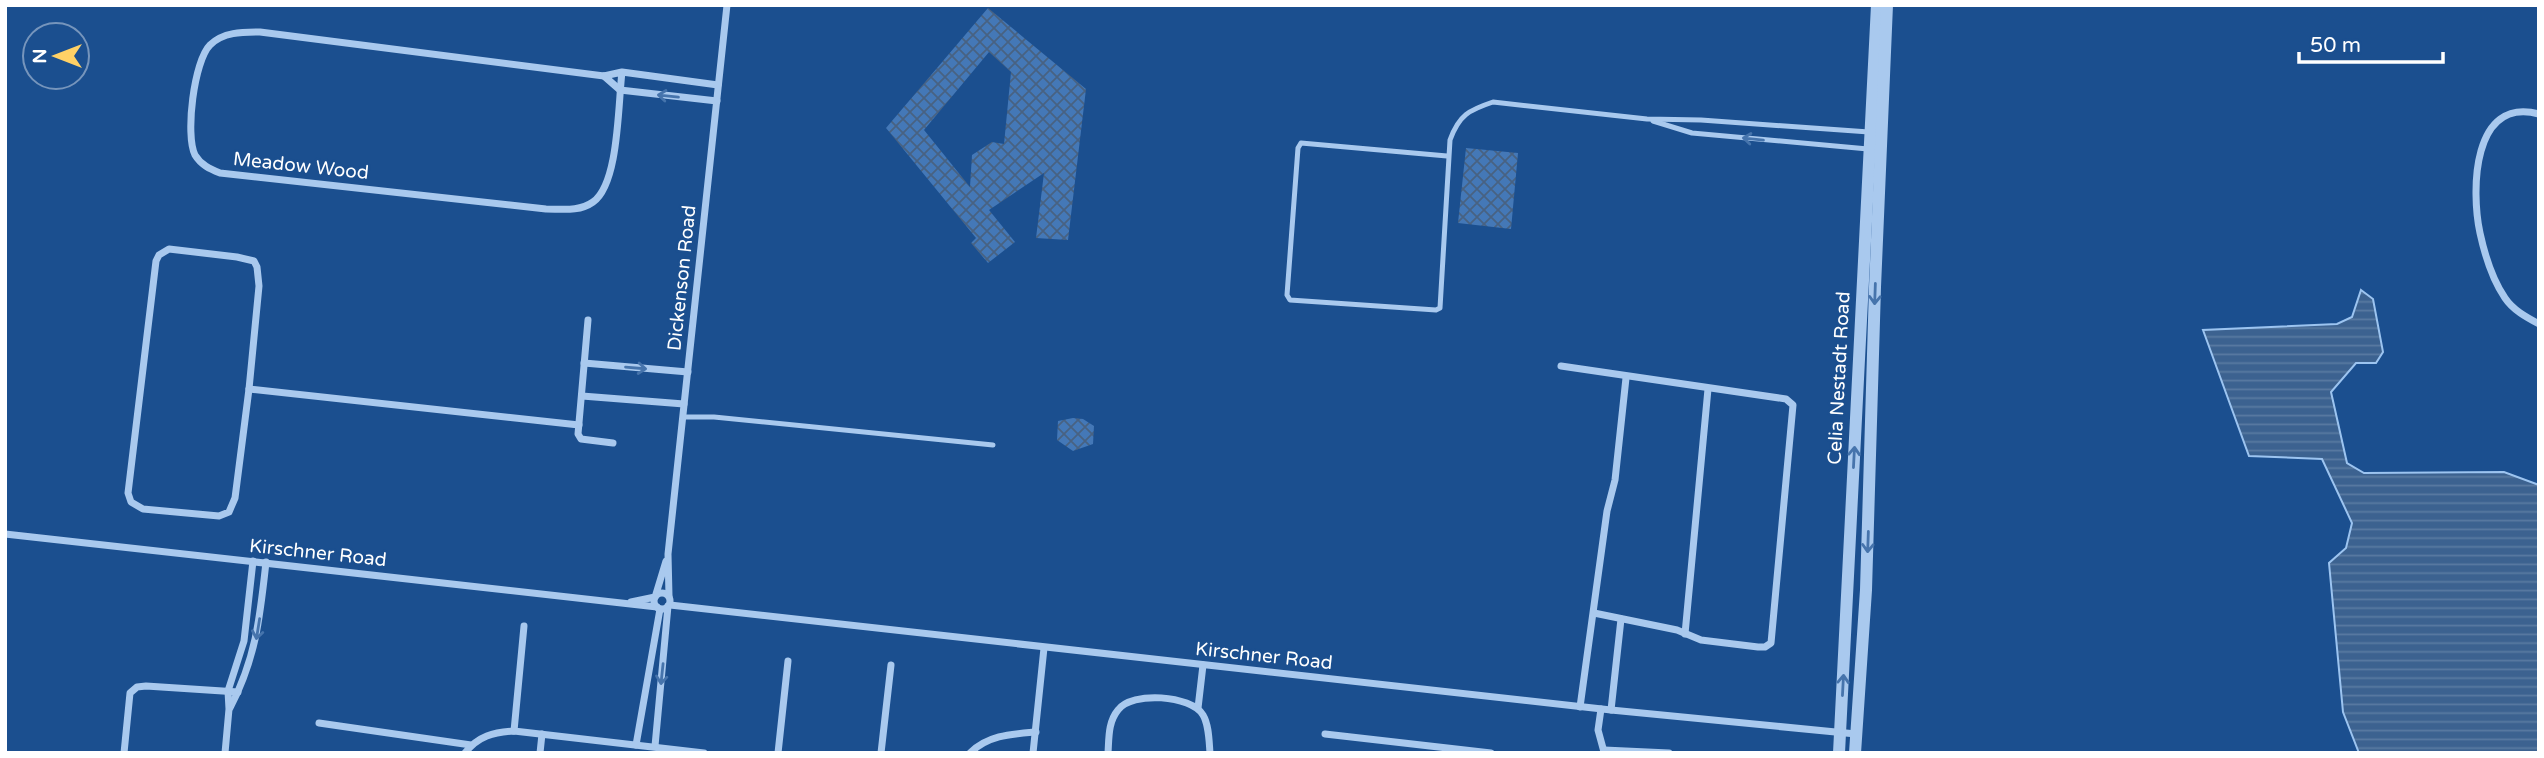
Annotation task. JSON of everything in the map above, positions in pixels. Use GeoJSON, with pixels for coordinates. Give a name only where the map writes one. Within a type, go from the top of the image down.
{"type":"FeatureCollection","features":[{"type":"Feature","properties":{"kind":"street","name":"Dickenson Road"},"geometry":{"type":"LineString","coordinates":[[664,607],[669,596],[668,554],[727,5]]}},
{"type":"Feature","properties":{"kind":"street","name":"Celia Nestadt Road"},"geometry":{"type":"LineString","coordinates":[[1877,5],[1877,132]]}},
{"type":"Feature","properties":{"kind":"street","name":"Celia Nestadt Road"},"geometry":{"type":"LineString","coordinates":[[1839,753],[1875,150],[1887,5]]}},
{"type":"Feature","properties":{"kind":"street","name":"Meadow Wood"},"geometry":{"type":"LineString","coordinates":[[622,72],[612,174],[605,191],[593,202],[575,210],[533,208],[220,173],[205,167],[195,155],[190,139],[202,56],[221,37],[240,32],[260,32],[604,76],[622,72],[718,85]]}},
{"type":"Feature","properties":{"kind":"street"},"geometry":{"type":"LineString","coordinates":[[604,76],[620,90],[717,101]]}},
{"type":"Feature","properties":{"kind":"street"},"geometry":{"type":"LineString","coordinates":[[2539,114],[2511,113],[2498,120],[2488,131],[2476,175],[2476,194],[2480,234],[2495,280],[2507,301],[2539,324]]}},
{"type":"Feature","properties":{"kind":"street","name":"Celia Nestadt Road"},"geometry":{"type":"LineString","coordinates":[[1855,753],[1866,590],[1875,150]]}},
{"type":"Feature","properties":{"kind":"street"},"geometry":{"type":"LineString","coordinates":[[174,249],[254,261],[259,286],[249,389],[235,498],[229,512],[211,516],[143,509],[131,502],[128,484],[156,266],[162,252],[174,249]]}},
{"type":"Feature","properties":{"kind":"street"},"geometry":{"type":"LineString","coordinates":[[588,320],[578,433],[581,439],[613,443]]}},
{"type":"Feature","properties":{"kind":"street"},"geometry":{"type":"LineString","coordinates":[[584,363],[688,372]]}},
{"type":"Feature","properties":{"kind":"street"},"geometry":{"type":"LineString","coordinates":[[1561,366],[1626,378],[1786,399],[1793,405],[1771,643],[1758,647],[1701,640],[1677,630],[1594,613]]}},
{"type":"Feature","properties":{"kind":"street"},"geometry":{"type":"LineString","coordinates":[[1580,707],[1607,510],[1615,480],[1626,378]]}},
{"type":"Feature","properties":{"kind":"street"},"geometry":{"type":"LineString","coordinates":[[249,389],[579,425]]}},
{"type":"Feature","properties":{"kind":"street"},"geometry":{"type":"LineString","coordinates":[[1685,634],[1708,389]]}},
{"type":"Feature","properties":{"kind":"street"},"geometry":{"type":"LineString","coordinates":[[582,396],[684,404]]}},
{"type":"Feature","properties":{"kind":"street","name":"Kirschner Road"},"geometry":{"type":"LineString","coordinates":[[5,534],[1580,707],[1856,734]]}},
{"type":"Feature","properties":{"kind":"street","name":"Dickenson Road"},"geometry":{"type":"LineString","coordinates":[[655,596],[668,554]]}},
{"type":"Feature","properties":{"kind":"street"},"geometry":{"type":"LineString","coordinates":[[225,753],[228,691],[244,641],[253,561]]}},
{"type":"Feature","properties":{"kind":"street"},"geometry":{"type":"LineString","coordinates":[[229,709],[257,639],[266,562]]}},
{"type":"Feature","properties":{"kind":"street"},"geometry":{"type":"LineString","coordinates":[[664,607],[654,603],[655,596],[664,592],[669,596]]}},
{"type":"Feature","properties":{"kind":"street","name":"Kirschner Road"},"geometry":{"type":"LineString","coordinates":[[627,603],[655,596]]}},
{"type":"Feature","properties":{"kind":"street"},"geometry":{"type":"LineString","coordinates":[[636,744],[664,607]]}},
{"type":"Feature","properties":{"kind":"street"},"geometry":{"type":"LineString","coordinates":[[654,746],[664,607]]}},
{"type":"Feature","properties":{"kind":"street"},"geometry":{"type":"LineString","coordinates":[[1611,710],[1621,619]]}},
{"type":"Feature","properties":{"kind":"street"},"geometry":{"type":"LineString","coordinates":[[514,731],[524,626]]}},
{"type":"Feature","properties":{"kind":"street"},"geometry":{"type":"LineString","coordinates":[[1033,753],[1044,648]]}},
{"type":"Feature","properties":{"kind":"street"},"geometry":{"type":"LineString","coordinates":[[778,753],[788,661]]}},
{"type":"Feature","properties":{"kind":"street"},"geometry":{"type":"LineString","coordinates":[[881,753],[891,665]]}},
{"type":"Feature","properties":{"kind":"street"},"geometry":{"type":"LineString","coordinates":[[1198,708],[1203,665]]}},
{"type":"Feature","properties":{"kind":"street"},"geometry":{"type":"LineString","coordinates":[[124,753],[130,693],[135,688],[146,685],[238,692]]}},
{"type":"Feature","properties":{"kind":"street"},"geometry":{"type":"LineString","coordinates":[[1108,753],[1111,722],[1119,708],[1135,699],[1150,698],[1179,700],[1198,708],[1205,718],[1210,753]]}},
{"type":"Feature","properties":{"kind":"street"},"geometry":{"type":"LineString","coordinates":[[1601,709],[1598,730],[1604,751],[1669,753]]}},
{"type":"Feature","properties":{"kind":"street"},"geometry":{"type":"LineString","coordinates":[[320,723],[471,744]]}},
{"type":"Feature","properties":{"kind":"street"},"geometry":{"type":"LineString","coordinates":[[465,753],[471,744],[483,737],[514,731],[701,753]]}},
{"type":"Feature","properties":{"kind":"street"},"geometry":{"type":"LineString","coordinates":[[970,753],[978,745],[998,736],[1035,732]]}},
{"type":"Feature","properties":{"kind":"street"},"geometry":{"type":"LineString","coordinates":[[540,753],[542,734]]}},
{"type":"Feature","properties":{"kind":"street"},"geometry":{"type":"LineString","coordinates":[[1325,734],[1491,753]]}},
{"type":"Feature","properties":{"kind":"lane"},"geometry":{"type":"LineString","coordinates":[[1447,156],[1301,144],[1298,148],[1287,295],[1290,300],[1436,310],[1440,307],[1447,156],[1456,124],[1472,109],[1493,102],[1647,119],[1877,132]]}},
{"type":"Feature","properties":{"kind":"lane"},"geometry":{"type":"LineString","coordinates":[[1647,119],[1692,133],[1875,150]]}},
{"type":"Feature","properties":{"kind":"lane"},"geometry":{"type":"LineString","coordinates":[[683,417],[714,417],[993,445]]}},
{"type":"Feature","properties":{"kind":"water"},"geometry":{"type":"Polygon","coordinates":[[[2361,290],[2373,299],[2383,352],[2376,363],[2356,363],[2331,392],[2347,463],[2364,473],[2504,472],[2539,485],[2539,753],[2359,753],[2343,712],[2329,563],[2346,548],[2352,523],[2322,459],[2249,456],[2203,330],[2337,324],[2352,317],[2361,290]]]}},
{"type":"Feature","properties":{"kind":"building"},"geometry":{"type":"Polygon","coordinates":[[[988,8],[1086,89],[1068,240],[1036,238],[1044,173],[989,210],[1015,242],[988,263],[971,243],[976,238],[886,128],[988,8]],[[989,52],[924,130],[970,187],[972,155],[992,142],[1004,144],[1011,72],[989,52]]]}},
{"type":"Feature","properties":{"kind":"building"},"geometry":{"type":"Polygon","coordinates":[[[1466,148],[1518,153],[1511,229],[1458,223],[1466,148]]]}},
{"type":"Feature","properties":{"kind":"building"},"geometry":{"type":"Polygon","coordinates":[[[1083,419],[1094,426],[1093,444],[1073,451],[1057,440],[1058,421],[1083,419]]]}}]}
